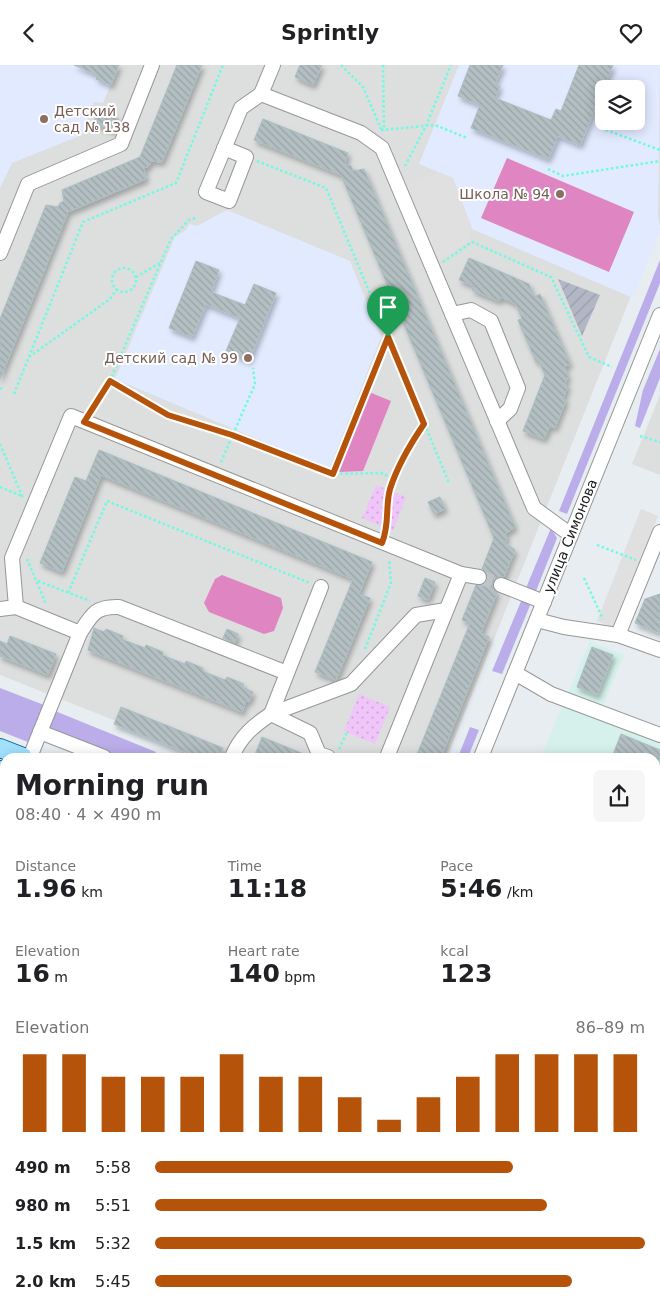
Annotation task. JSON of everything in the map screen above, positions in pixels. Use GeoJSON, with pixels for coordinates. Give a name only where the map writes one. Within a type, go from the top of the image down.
{"type":"FeatureCollection","features":[{"type":"Feature","properties":{"kind":"main road"},"geometry":{"type":"LineString","coordinates":[[0,748],[13,753]]}},
{"type":"Feature","properties":{"kind":"street"},"geometry":{"type":"LineString","coordinates":[[0,253],[28,184],[121,144],[152,65]]}},
{"type":"Feature","properties":{"kind":"street"},"geometry":{"type":"LineString","coordinates":[[224,148],[246,157],[229,201],[206,192],[224,148],[241,108],[261,94],[273,65]]}},
{"type":"Feature","properties":{"kind":"street"},"geometry":{"type":"LineString","coordinates":[[261,94],[360,133],[382,147],[534,508],[571,535]]}},
{"type":"Feature","properties":{"kind":"street"},"geometry":{"type":"LineString","coordinates":[[452,313],[471,310],[491,321],[518,389],[510,409],[497,421]]}},
{"type":"Feature","properties":{"kind":"street","name":"улица Симонова"},"geometry":{"type":"LineString","coordinates":[[483,753],[660,315]]}},
{"type":"Feature","properties":{"kind":"street"},"geometry":{"type":"LineString","coordinates":[[16,607],[12,557],[71,416],[461,574],[479,577]]}},
{"type":"Feature","properties":{"kind":"street"},"geometry":{"type":"LineString","coordinates":[[614,634],[647,565],[660,531]]}},
{"type":"Feature","properties":{"kind":"street"},"geometry":{"type":"LineString","coordinates":[[0,565],[12,557]]}},
{"type":"Feature","properties":{"kind":"street"},"geometry":{"type":"LineString","coordinates":[[389,753],[461,574]]}},
{"type":"Feature","properties":{"kind":"street"},"geometry":{"type":"LineString","coordinates":[[500,585],[544,602]]}},
{"type":"Feature","properties":{"kind":"street"},"geometry":{"type":"LineString","coordinates":[[271,714],[321,587]]}},
{"type":"Feature","properties":{"kind":"street"},"geometry":{"type":"LineString","coordinates":[[32,753],[80,633],[91,616],[103,606],[119,607],[287,673]]}},
{"type":"Feature","properties":{"kind":"street"},"geometry":{"type":"LineString","coordinates":[[0,609],[16,607],[80,633]]}},
{"type":"Feature","properties":{"kind":"street"},"geometry":{"type":"LineString","coordinates":[[234,753],[251,727],[271,714],[351,685],[416,615],[446,610]]}},
{"type":"Feature","properties":{"kind":"street"},"geometry":{"type":"LineString","coordinates":[[537,620],[564,627],[614,634],[660,650]]}},
{"type":"Feature","properties":{"kind":"street"},"geometry":{"type":"LineString","coordinates":[[515,673],[551,694],[660,735]]}},
{"type":"Feature","properties":{"kind":"street"},"geometry":{"type":"LineString","coordinates":[[271,714],[310,733],[319,753]]}},
{"type":"Feature","properties":{"kind":"street"},"geometry":{"type":"LineString","coordinates":[[40,732],[94,753]]}},
{"type":"Feature","properties":{"kind":"path"},"geometry":{"type":"LineString","coordinates":[[14,394],[83,222],[176,183],[224,65]]}},
{"type":"Feature","properties":{"kind":"path"},"geometry":{"type":"LineString","coordinates":[[341,65],[363,87],[383,130]]}},
{"type":"Feature","properties":{"kind":"path"},"geometry":{"type":"LineString","coordinates":[[383,65],[383,130]]}},
{"type":"Feature","properties":{"kind":"path"},"geometry":{"type":"LineString","coordinates":[[396,181],[426,126],[451,65]]}},
{"type":"Feature","properties":{"kind":"path"},"geometry":{"type":"LineString","coordinates":[[360,133],[435,125],[467,138]]}},
{"type":"Feature","properties":{"kind":"path"},"geometry":{"type":"LineString","coordinates":[[606,130],[660,150]]}},
{"type":"Feature","properties":{"kind":"path"},"geometry":{"type":"LineString","coordinates":[[246,157],[326,188],[449,483]]}},
{"type":"Feature","properties":{"kind":"path"},"geometry":{"type":"LineString","coordinates":[[548,169],[563,176],[660,161]]}},
{"type":"Feature","properties":{"kind":"path"},"geometry":{"type":"LineString","coordinates":[[84,422],[110,381],[171,239],[189,220],[196,218]]}},
{"type":"Feature","properties":{"kind":"path"},"geometry":{"type":"LineString","coordinates":[[433,269],[472,242],[551,277],[589,357],[612,367]]}},
{"type":"Feature","properties":{"kind":"path"},"geometry":{"type":"LineString","coordinates":[[117,289],[128,291],[133,288],[136,277],[160,263]]}},
{"type":"Feature","properties":{"kind":"path"},"geometry":{"type":"LineString","coordinates":[[117,289],[112,279],[118,269],[129,269],[136,277]]}},
{"type":"Feature","properties":{"kind":"path"},"geometry":{"type":"LineString","coordinates":[[28,357],[110,299],[117,289]]}},
{"type":"Feature","properties":{"kind":"path"},"geometry":{"type":"LineString","coordinates":[[333,474],[388,337]]}},
{"type":"Feature","properties":{"kind":"path"},"geometry":{"type":"LineString","coordinates":[[215,475],[255,385],[253,368]]}},
{"type":"Feature","properties":{"kind":"path"},"geometry":{"type":"LineString","coordinates":[[110,381],[168,415],[232,435],[333,474],[381,473],[395,479]]}},
{"type":"Feature","properties":{"kind":"path"},"geometry":{"type":"LineString","coordinates":[[362,657],[391,583],[385,544],[390,490],[412,441],[424,424]]}},
{"type":"Feature","properties":{"kind":"path"},"geometry":{"type":"LineString","coordinates":[[640,436],[660,442]]}},
{"type":"Feature","properties":{"kind":"path"},"geometry":{"type":"LineString","coordinates":[[0,445],[30,515]]}},
{"type":"Feature","properties":{"kind":"path"},"geometry":{"type":"LineString","coordinates":[[0,487],[22,496]]}},
{"type":"Feature","properties":{"kind":"path"},"geometry":{"type":"LineString","coordinates":[[68,593],[107,501],[321,587]]}},
{"type":"Feature","properties":{"kind":"path"},"geometry":{"type":"LineString","coordinates":[[19,542],[38,581],[52,621]]}},
{"type":"Feature","properties":{"kind":"path"},"geometry":{"type":"LineString","coordinates":[[597,545],[647,565]]}},
{"type":"Feature","properties":{"kind":"path"},"geometry":{"type":"LineString","coordinates":[[584,578],[614,634]]}},
{"type":"Feature","properties":{"kind":"path"},"geometry":{"type":"LineString","coordinates":[[38,581],[103,606]]}},
{"type":"Feature","properties":{"kind":"path"},"geometry":{"type":"LineString","coordinates":[[338,753],[347,733]]}},
{"type":"Feature","properties":{"kind":"shaded area"},"geometry":{"type":"Polygon","coordinates":[[[0,65],[660,65],[660,223],[449,753],[197,753],[0,675],[0,65]]]}},
{"type":"Feature","properties":{"kind":"shaded area","name":"Детский сад № 138"},"geometry":{"type":"Polygon","coordinates":[[[0,65],[119,65],[103,103],[94,102],[82,135],[12,163],[0,188],[0,65]]]}},
{"type":"Feature","properties":{"kind":"shaded area","name":"Школа № 94"},"geometry":{"type":"Polygon","coordinates":[[[459,65],[660,65],[658,214],[660,232],[633,298],[472,229],[453,178],[419,164],[459,65]]]}},
{"type":"Feature","properties":{"kind":"shaded area"},"geometry":{"type":"Polygon","coordinates":[[[507,158],[634,212],[609,272],[481,218],[507,158]]]}},
{"type":"Feature","properties":{"kind":"shaded area"},"geometry":{"type":"Polygon","coordinates":[[[440,173],[453,178],[472,229],[468,241],[438,262],[403,184],[440,173]]]}},
{"type":"Feature","properties":{"kind":"shaded area","name":"Детский сад № 99"},"geometry":{"type":"Polygon","coordinates":[[[227,210],[350,261],[381,337],[329,469],[115,379],[175,237],[186,230],[189,224],[197,226],[227,210]]]}},
{"type":"Feature","properties":{"kind":"shaded area"},"geometry":{"type":"Polygon","coordinates":[[[660,260],[660,283],[567,514],[559,511],[660,260]]]}},
{"type":"Feature","properties":{"kind":"shaded area"},"geometry":{"type":"Polygon","coordinates":[[[558,279],[600,295],[582,336],[558,279]]]}},
{"type":"Feature","properties":{"kind":"shaded area"},"geometry":{"type":"Polygon","coordinates":[[[660,349],[660,378],[640,428],[635,426],[643,390],[660,349]]]}},
{"type":"Feature","properties":{"kind":"shaded area"},"geometry":{"type":"Polygon","coordinates":[[[369,392],[391,401],[363,471],[338,472],[369,392]]]}},
{"type":"Feature","properties":{"kind":"shaded area"},"geometry":{"type":"Polygon","coordinates":[[[660,395],[660,475],[632,464],[660,395]]]}},
{"type":"Feature","properties":{"kind":"shaded area"},"geometry":{"type":"Polygon","coordinates":[[[376,485],[406,497],[393,531],[362,518],[376,485]]]}},
{"type":"Feature","properties":{"kind":"shaded area"},"geometry":{"type":"Polygon","coordinates":[[[641,509],[658,516],[614,628],[597,621],[641,509]]]}},
{"type":"Feature","properties":{"kind":"shaded area"},"geometry":{"type":"Polygon","coordinates":[[[551,528],[557,538],[536,591],[526,588],[551,528]]]}},
{"type":"Feature","properties":{"kind":"shaded area"},"geometry":{"type":"Polygon","coordinates":[[[222,575],[281,598],[283,608],[274,631],[264,634],[209,612],[204,603],[215,579],[222,575]]]}},
{"type":"Feature","properties":{"kind":"shaded area"},"geometry":{"type":"Polygon","coordinates":[[[522,599],[531,603],[502,674],[492,671],[522,599]]]}},
{"type":"Feature","properties":{"kind":"shaded area"},"geometry":{"type":"Polygon","coordinates":[[[590,641],[624,655],[600,713],[660,738],[660,753],[543,753],[590,641]]]}},
{"type":"Feature","properties":{"kind":"shaded area"},"geometry":{"type":"Polygon","coordinates":[[[0,688],[44,705],[28,742],[0,731],[0,688]]]}},
{"type":"Feature","properties":{"kind":"shaded area"},"geometry":{"type":"Polygon","coordinates":[[[359,694],[390,707],[375,744],[344,731],[359,694]]]}},
{"type":"Feature","properties":{"kind":"shaded area"},"geometry":{"type":"Polygon","coordinates":[[[55,711],[156,752],[106,753],[48,730],[55,711]]]}},
{"type":"Feature","properties":{"kind":"shaded area"},"geometry":{"type":"Polygon","coordinates":[[[470,727],[479,730],[470,753],[460,753],[470,727]]]}},
{"type":"Feature","properties":{"kind":"building"},"geometry":{"type":"Polygon","coordinates":[[[74,65],[119,65],[111,85],[96,79],[97,75],[74,65]]]}},
{"type":"Feature","properties":{"kind":"building"},"geometry":{"type":"Polygon","coordinates":[[[177,65],[202,65],[162,162],[151,161],[149,166],[144,168],[146,179],[68,212],[0,379],[0,319],[46,205],[58,207],[64,201],[62,190],[140,157],[177,65]]]}},
{"type":"Feature","properties":{"kind":"building"},"geometry":{"type":"Polygon","coordinates":[[[300,65],[322,65],[313,85],[295,77],[300,65]]]}},
{"type":"Feature","properties":{"kind":"building"},"geometry":{"type":"Polygon","coordinates":[[[470,65],[503,65],[495,84],[500,86],[495,98],[551,120],[556,109],[561,111],[579,65],[613,65],[607,80],[595,80],[595,109],[580,145],[558,136],[548,159],[471,128],[480,105],[458,96],[470,65]]]}},
{"type":"Feature","properties":{"kind":"building"},"geometry":{"type":"Polygon","coordinates":[[[98,111],[119,119],[114,131],[93,123],[98,111]]]}},
{"type":"Feature","properties":{"kind":"building"},"geometry":{"type":"Polygon","coordinates":[[[263,119],[348,153],[345,164],[351,166],[353,171],[364,169],[515,527],[505,534],[507,538],[505,543],[515,550],[504,577],[496,578],[493,582],[492,587],[497,593],[481,633],[489,637],[443,753],[418,753],[470,623],[462,620],[476,585],[482,585],[487,579],[487,573],[482,569],[494,538],[341,175],[254,140],[263,119]]]}},
{"type":"Feature","properties":{"kind":"building"},"geometry":{"type":"Polygon","coordinates":[[[469,258],[529,284],[534,297],[540,294],[570,364],[564,367],[568,376],[565,384],[568,386],[563,399],[566,400],[555,428],[550,426],[544,439],[523,431],[545,375],[539,361],[536,362],[518,320],[522,319],[516,304],[501,297],[499,301],[472,290],[474,286],[459,280],[469,258]]]}},
{"type":"Feature","properties":{"kind":"building"},"geometry":{"type":"Polygon","coordinates":[[[196,261],[219,270],[211,292],[245,305],[254,284],[276,293],[249,361],[226,351],[240,318],[206,304],[192,337],[169,328],[196,261]]]}},
{"type":"Feature","properties":{"kind":"building"},"geometry":{"type":"Polygon","coordinates":[[[99,450],[372,562],[359,594],[370,598],[336,680],[315,672],[353,579],[101,475],[62,572],[40,563],[75,477],[86,481],[99,450]]]}},
{"type":"Feature","properties":{"kind":"building"},"geometry":{"type":"Polygon","coordinates":[[[440,497],[445,509],[434,514],[428,502],[440,497]]]}},
{"type":"Feature","properties":{"kind":"building"},"geometry":{"type":"Polygon","coordinates":[[[425,578],[435,582],[428,600],[418,596],[425,578]]]}},
{"type":"Feature","properties":{"kind":"building"},"geometry":{"type":"Polygon","coordinates":[[[660,594],[660,633],[635,623],[645,599],[660,594]]]}},
{"type":"Feature","properties":{"kind":"building"},"geometry":{"type":"Polygon","coordinates":[[[94,628],[104,632],[106,629],[123,636],[121,639],[145,648],[146,645],[163,652],[162,655],[185,664],[186,661],[203,668],[202,671],[225,680],[227,677],[244,684],[242,687],[253,692],[249,702],[246,701],[242,712],[88,650],[94,628]]]}},
{"type":"Feature","properties":{"kind":"building"},"geometry":{"type":"Polygon","coordinates":[[[227,629],[238,634],[235,643],[223,638],[227,629]]]}},
{"type":"Feature","properties":{"kind":"building"},"geometry":{"type":"Polygon","coordinates":[[[10,636],[56,654],[48,675],[0,656],[0,641],[7,644],[10,636]]]}},
{"type":"Feature","properties":{"kind":"building"},"geometry":{"type":"Polygon","coordinates":[[[592,647],[613,655],[597,695],[577,687],[592,647]]]}},
{"type":"Feature","properties":{"kind":"building"},"geometry":{"type":"Polygon","coordinates":[[[121,707],[223,748],[221,753],[188,753],[114,724],[121,707]]]}},
{"type":"Feature","properties":{"kind":"building"},"geometry":{"type":"Polygon","coordinates":[[[621,734],[660,750],[660,753],[614,753],[621,734]]]}},
{"type":"Feature","properties":{"kind":"building"},"geometry":{"type":"Polygon","coordinates":[[[262,737],[301,753],[256,753],[262,737]]]}},
{"type":"Feature","properties":{"kind":"tunnel"},"geometry":{"type":"LineString","coordinates":[[479,577],[501,585]]}},
{"type":"Feature","properties":{"kind":"place","name":"Детский сад № 138"},"geometry":{"type":"Point","coordinates":[44,119]}},
{"type":"Feature","properties":{"kind":"place","name":"Школа № 94"},"geometry":{"type":"Point","coordinates":[560,194]}},
{"type":"Feature","properties":{"kind":"place","name":"Детский сад № 99"},"geometry":{"type":"Point","coordinates":[248,358]}},
{"type":"Feature","properties":{"kind":"route"},"geometry":{"type":"LineString","coordinates":[[388,337],[424,424],[412,441],[390,490],[387,529],[382,543],[84,422],[110,381],[168,415],[232,435],[333,474],[388,337]]}}]}
